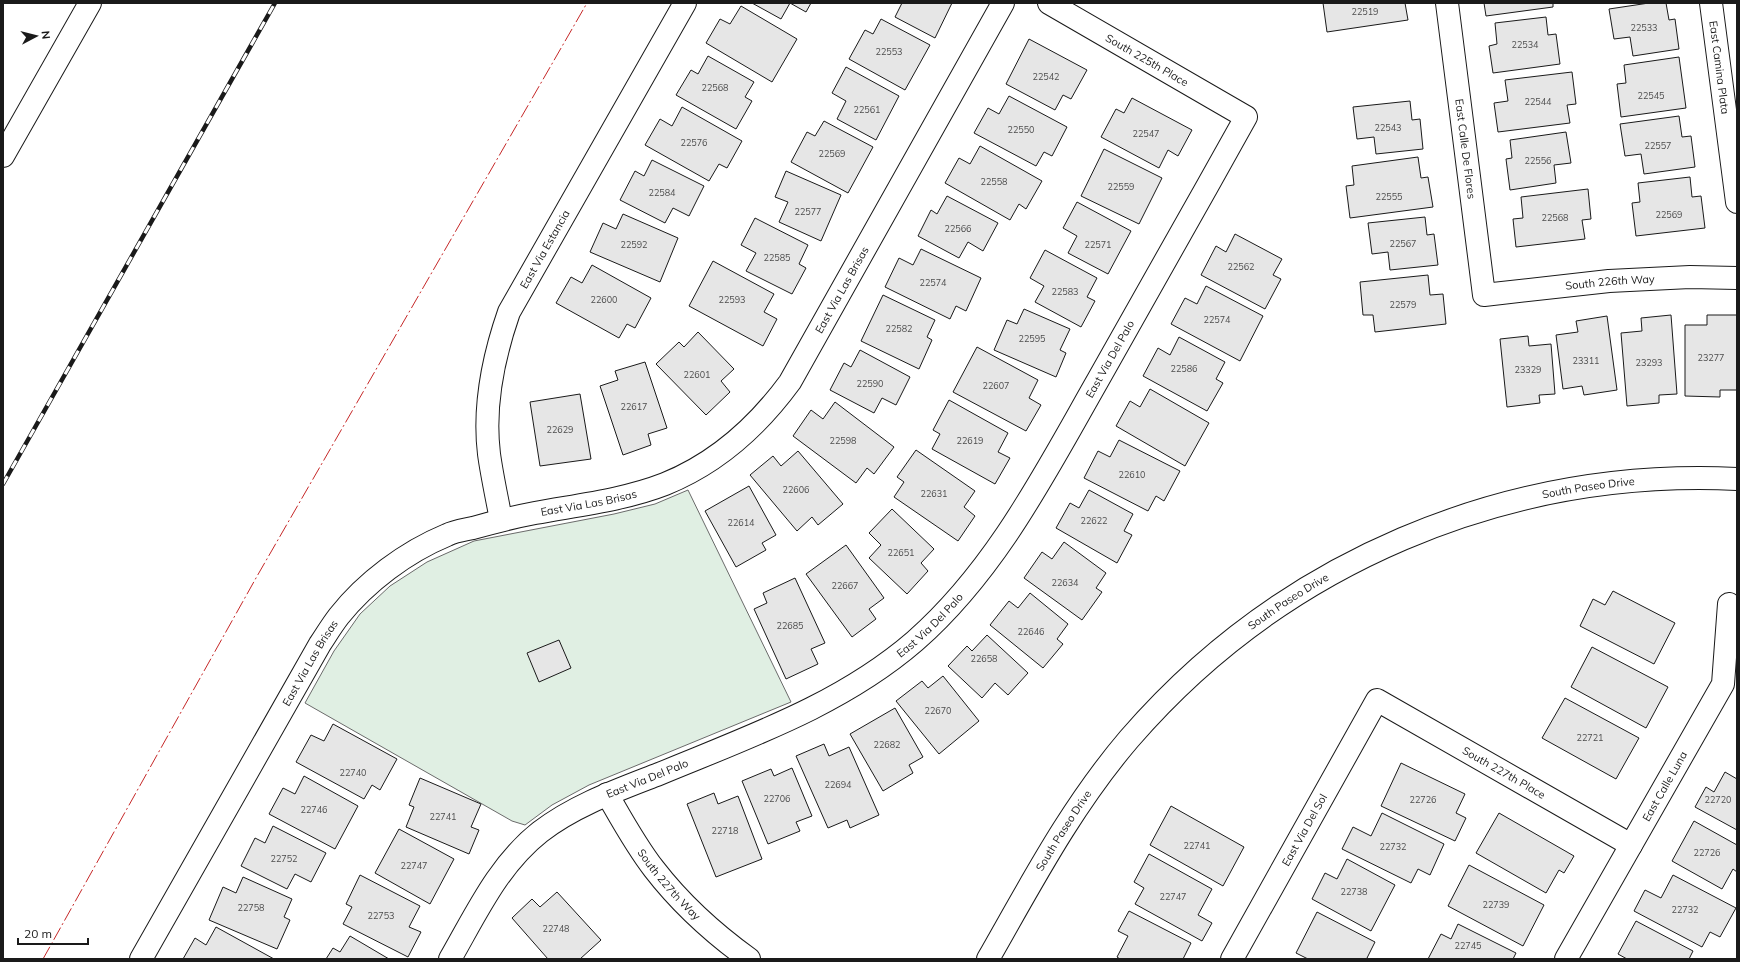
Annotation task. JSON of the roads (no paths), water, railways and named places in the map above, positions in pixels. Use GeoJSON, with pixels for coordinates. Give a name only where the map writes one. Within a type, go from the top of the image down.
{"type":"FeatureCollection","features":[{"type":"Feature","properties":{"kind":"street"},"geometry":{"type":"LineString","coordinates":[[3,156],[90,3]]}},
{"type":"Feature","properties":{"kind":"street","name":"East Via Estancia"},"geometry":{"type":"LineString","coordinates":[[502,520],[489,453],[488,413],[491,375],[504,326],[509,312],[685,3]]}},
{"type":"Feature","properties":{"kind":"street","name":"East Via Las Brisas"},"geometry":{"type":"LineString","coordinates":[[141,959],[320,644],[338,617],[360,594],[385,572],[416,550],[447,534],[502,520],[624,496],[664,484],[695,470],[724,450],[750,430],[771,408],[790,382],[1003,3]]}},
{"type":"Feature","properties":{"kind":"street","name":"South 225th Place"},"geometry":{"type":"LineString","coordinates":[[1049,3],[1246,117]]}},
{"type":"Feature","properties":{"kind":"street","name":"East Calle De Flores"},"geometry":{"type":"LineString","coordinates":[[1447,3],[1484,295]]}},
{"type":"Feature","properties":{"kind":"street","name":"East Camina Plata"},"geometry":{"type":"LineString","coordinates":[[1711,3],[1737,202]]}},
{"type":"Feature","properties":{"kind":"street","name":"East Via Del Palo"},"geometry":{"type":"LineString","coordinates":[[450,959],[496,878],[516,854],[539,833],[567,813],[607,794],[782,723],[815,708],[848,689],[884,664],[914,641],[940,616],[987,564],[1035,492],[1246,117]]}},
{"type":"Feature","properties":{"kind":"street","name":"South 226th Way"},"geometry":{"type":"LineString","coordinates":[[1484,295],[1609,281],[1690,277],[1737,278]]}},
{"type":"Feature","properties":{"kind":"street","name":"South Paseo Drive"},"geometry":{"type":"LineString","coordinates":[[988,959],[1073,812],[1129,740],[1193,672],[1229,643],[1309,586],[1353,562],[1394,543],[1436,525],[1488,508],[1574,488],[1603,484],[1659,480],[1737,479]]}},
{"type":"Feature","properties":{"kind":"street","name":"East Calle Luna"},"geometry":{"type":"LineString","coordinates":[[1566,959],[1724,684],[1729,604]]}},
{"type":"Feature","properties":{"kind":"street","name":"South 227th Place"},"geometry":{"type":"LineString","coordinates":[[1377,700],[1631,845]]}},
{"type":"Feature","properties":{"kind":"street","name":"East Via Del Sol"},"geometry":{"type":"LineString","coordinates":[[1232,959],[1377,700]]}},
{"type":"Feature","properties":{"kind":"street","name":"South 227th Way"},"geometry":{"type":"LineString","coordinates":[[607,794],[633,839],[653,869],[674,893],[719,937],[748,959]]}},
{"type":"Feature","properties":{"kind":"railway"},"geometry":{"type":"LineString","coordinates":[[3,484],[275,3]]}}]}
